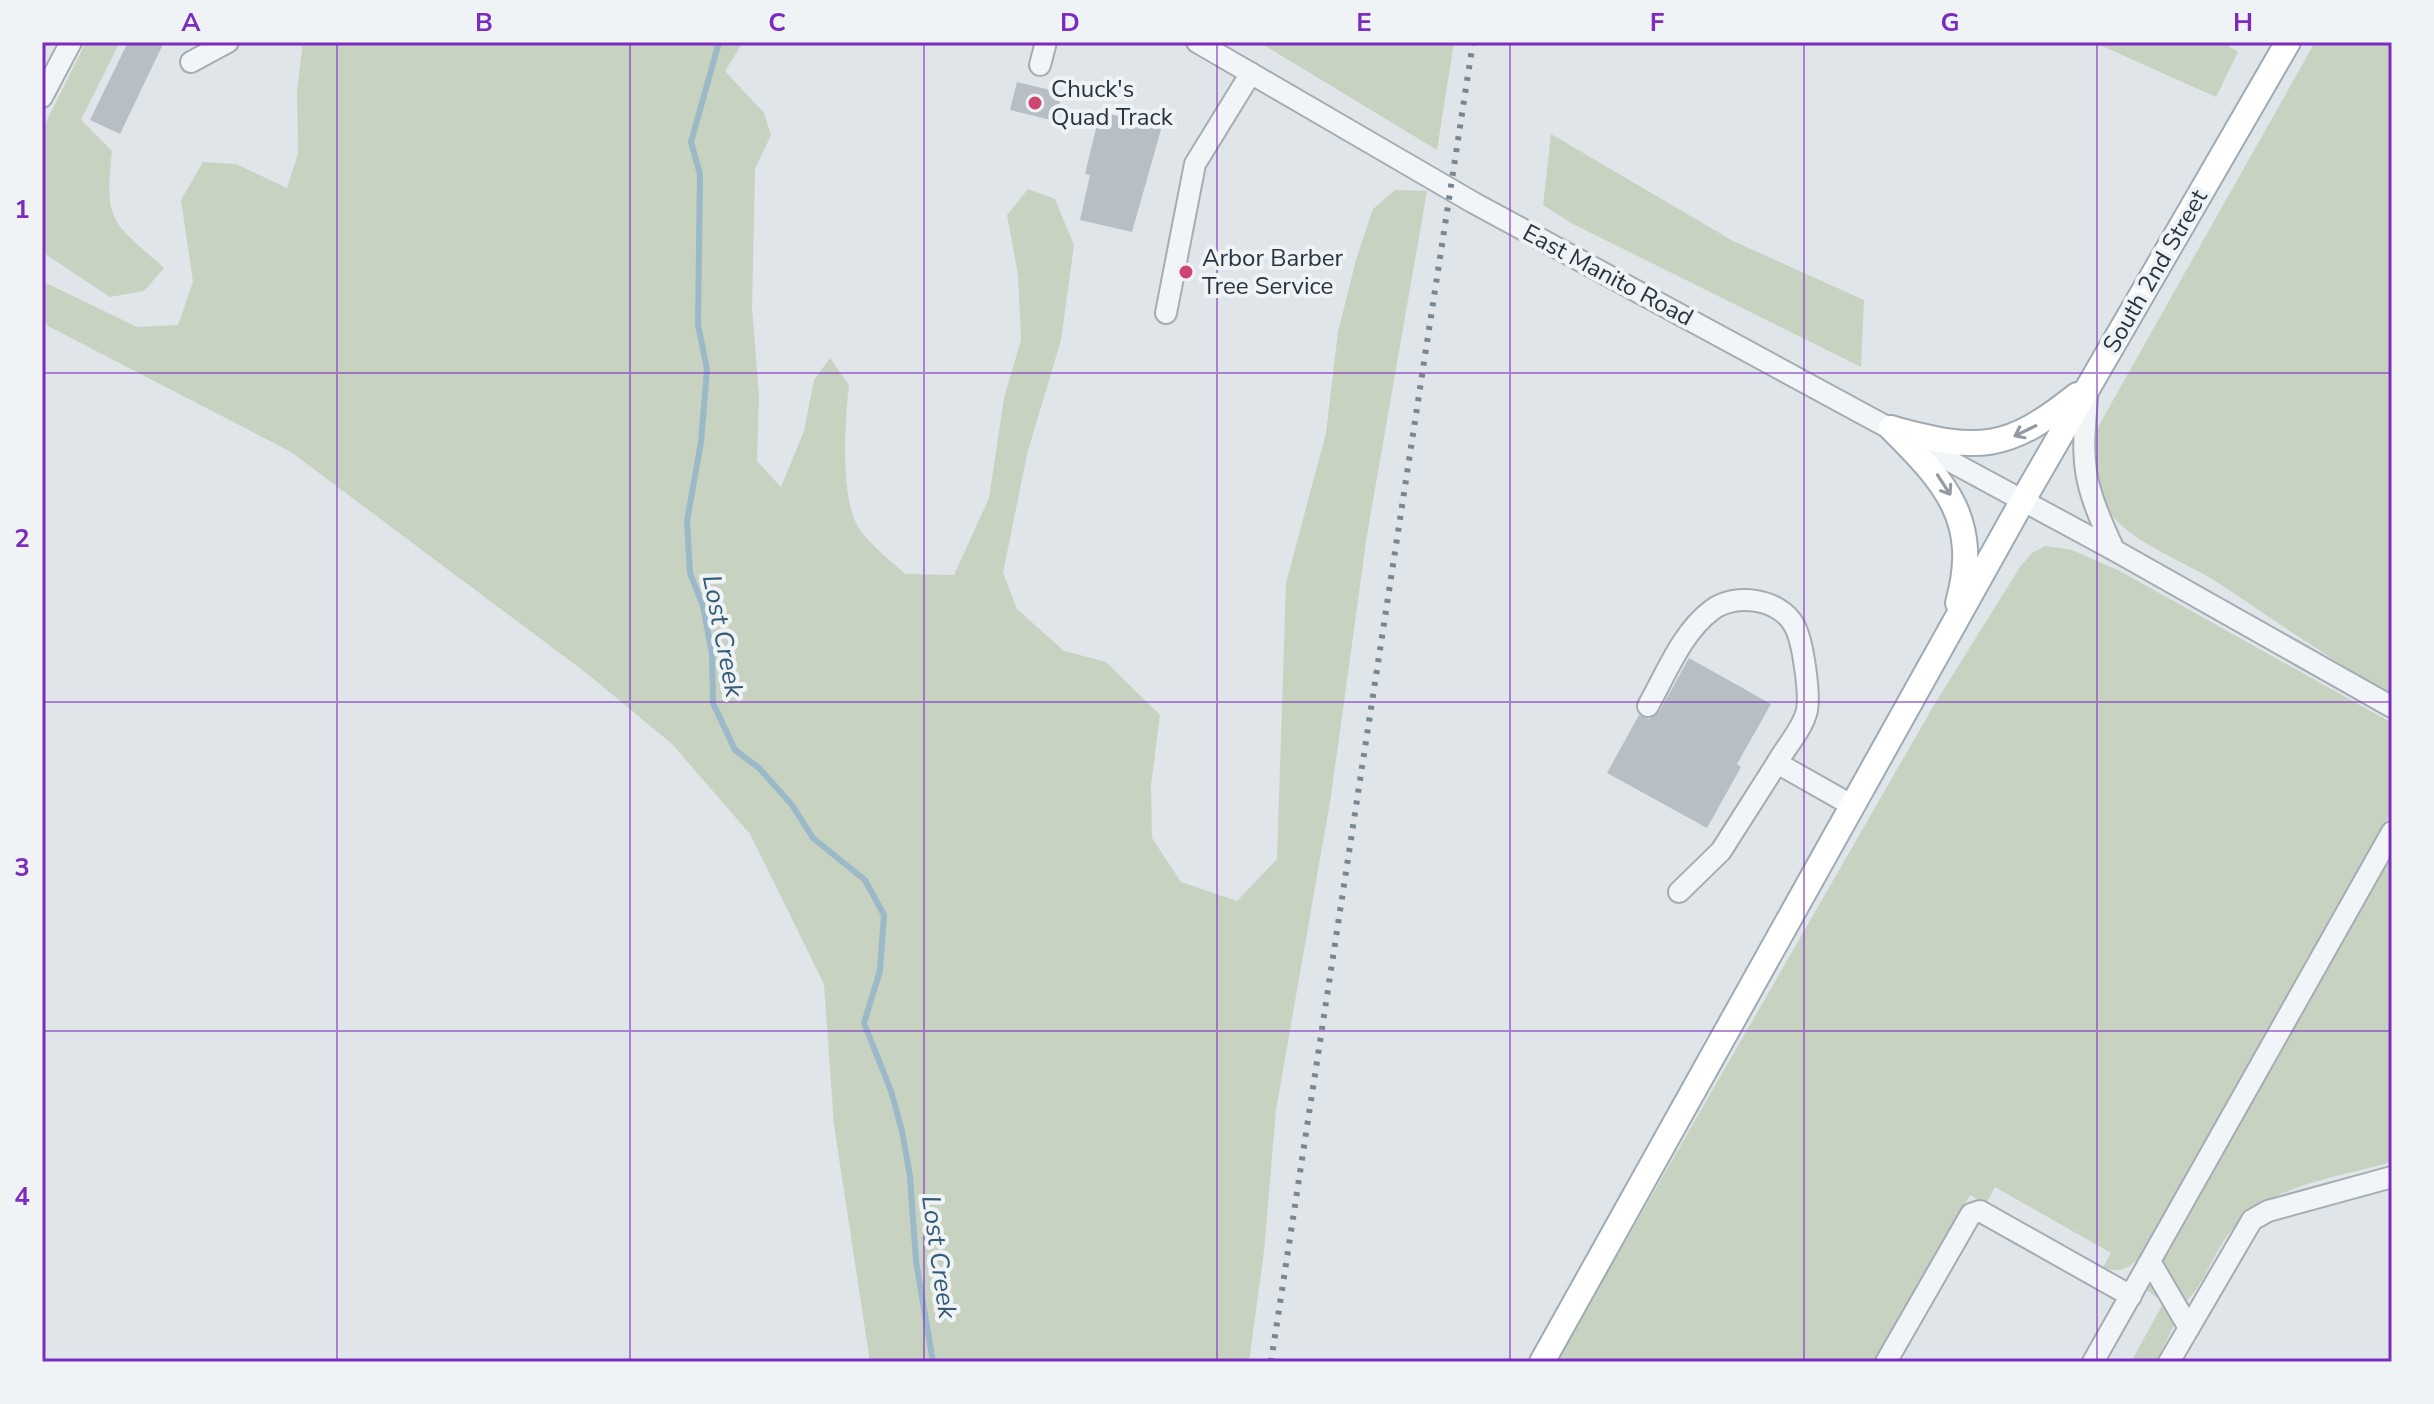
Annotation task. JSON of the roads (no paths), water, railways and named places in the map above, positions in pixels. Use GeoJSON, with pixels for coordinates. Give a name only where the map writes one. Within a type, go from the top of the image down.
{"type":"FeatureCollection","features":[{"type":"Feature","properties":{"kind":"main road","name":"South 2nd Street"},"geometry":{"type":"LineString","coordinates":[[1949,635],[2023,500],[2288,42]]}},
{"type":"Feature","properties":{"kind":"main road"},"geometry":{"type":"LineString","coordinates":[[1891,428],[1946,443],[1995,442],[2032,428],[2089,386]]}},
{"type":"Feature","properties":{"kind":"main road"},"geometry":{"type":"LineString","coordinates":[[1542,1362],[1949,635],[1965,578],[1962,525],[1947,488],[1891,428]]}},
{"type":"Feature","properties":{"kind":"street"},"geometry":{"type":"LineString","coordinates":[[42,97],[71,42]]}},
{"type":"Feature","properties":{"kind":"street"},"geometry":{"type":"LineString","coordinates":[[191,62],[228,42]]}},
{"type":"Feature","properties":{"kind":"street"},"geometry":{"type":"LineString","coordinates":[[1040,65],[1046,42]]}},
{"type":"Feature","properties":{"kind":"street","name":"East Manito Road"},"geometry":{"type":"LineString","coordinates":[[1197,42],[1474,203],[2023,500],[2392,707]]}},
{"type":"Feature","properties":{"kind":"street"},"geometry":{"type":"LineString","coordinates":[[1166,313],[1195,164],[1251,73]]}},
{"type":"Feature","properties":{"kind":"street"},"geometry":{"type":"LineString","coordinates":[[2089,386],[2083,472],[2092,502],[2114,550]]}},
{"type":"Feature","properties":{"kind":"street"},"geometry":{"type":"LineString","coordinates":[[1648,706],[1688,636],[1714,608],[1745,599],[1776,608],[1794,625],[1805,672],[1807,711],[1721,851],[1679,892]]}},
{"type":"Feature","properties":{"kind":"street"},"geometry":{"type":"LineString","coordinates":[[1777,763],[1853,806]]}},
{"type":"Feature","properties":{"kind":"street"},"geometry":{"type":"LineString","coordinates":[[2093,1362],[2392,832]]}},
{"type":"Feature","properties":{"kind":"street"},"geometry":{"type":"LineString","coordinates":[[2169,1362],[2252,1220],[2268,1211],[2392,1177]]}},
{"type":"Feature","properties":{"kind":"street"},"geometry":{"type":"LineString","coordinates":[[1886,1362],[1971,1214],[1980,1211],[2131,1296]]}},
{"type":"Feature","properties":{"kind":"street"},"geometry":{"type":"LineString","coordinates":[[2151,1263],[2189,1328]]}},
{"type":"Feature","properties":{"kind":"waterway","name":"Lost Creek"},"geometry":{"type":"LineString","coordinates":[[719,42],[691,142],[700,174],[698,325],[707,369],[701,442],[687,521],[690,573],[703,606],[712,654],[713,703],[735,750],[759,768],[792,805],[813,838],[865,880],[884,915],[880,971],[864,1023],[891,1091],[902,1131],[910,1176],[916,1261],[933,1362]]}},
{"type":"Feature","properties":{"kind":"railway"},"geometry":{"type":"LineString","coordinates":[[1271,1362],[1473,42]]}},
{"type":"Feature","properties":{"kind":"place","name":"Chuck's Quad Track"},"geometry":{"type":"Point","coordinates":[1035,103]}},
{"type":"Feature","properties":{"kind":"place","name":"Arbor Barber Tree Service"},"geometry":{"type":"Point","coordinates":[1186,272]}}]}
